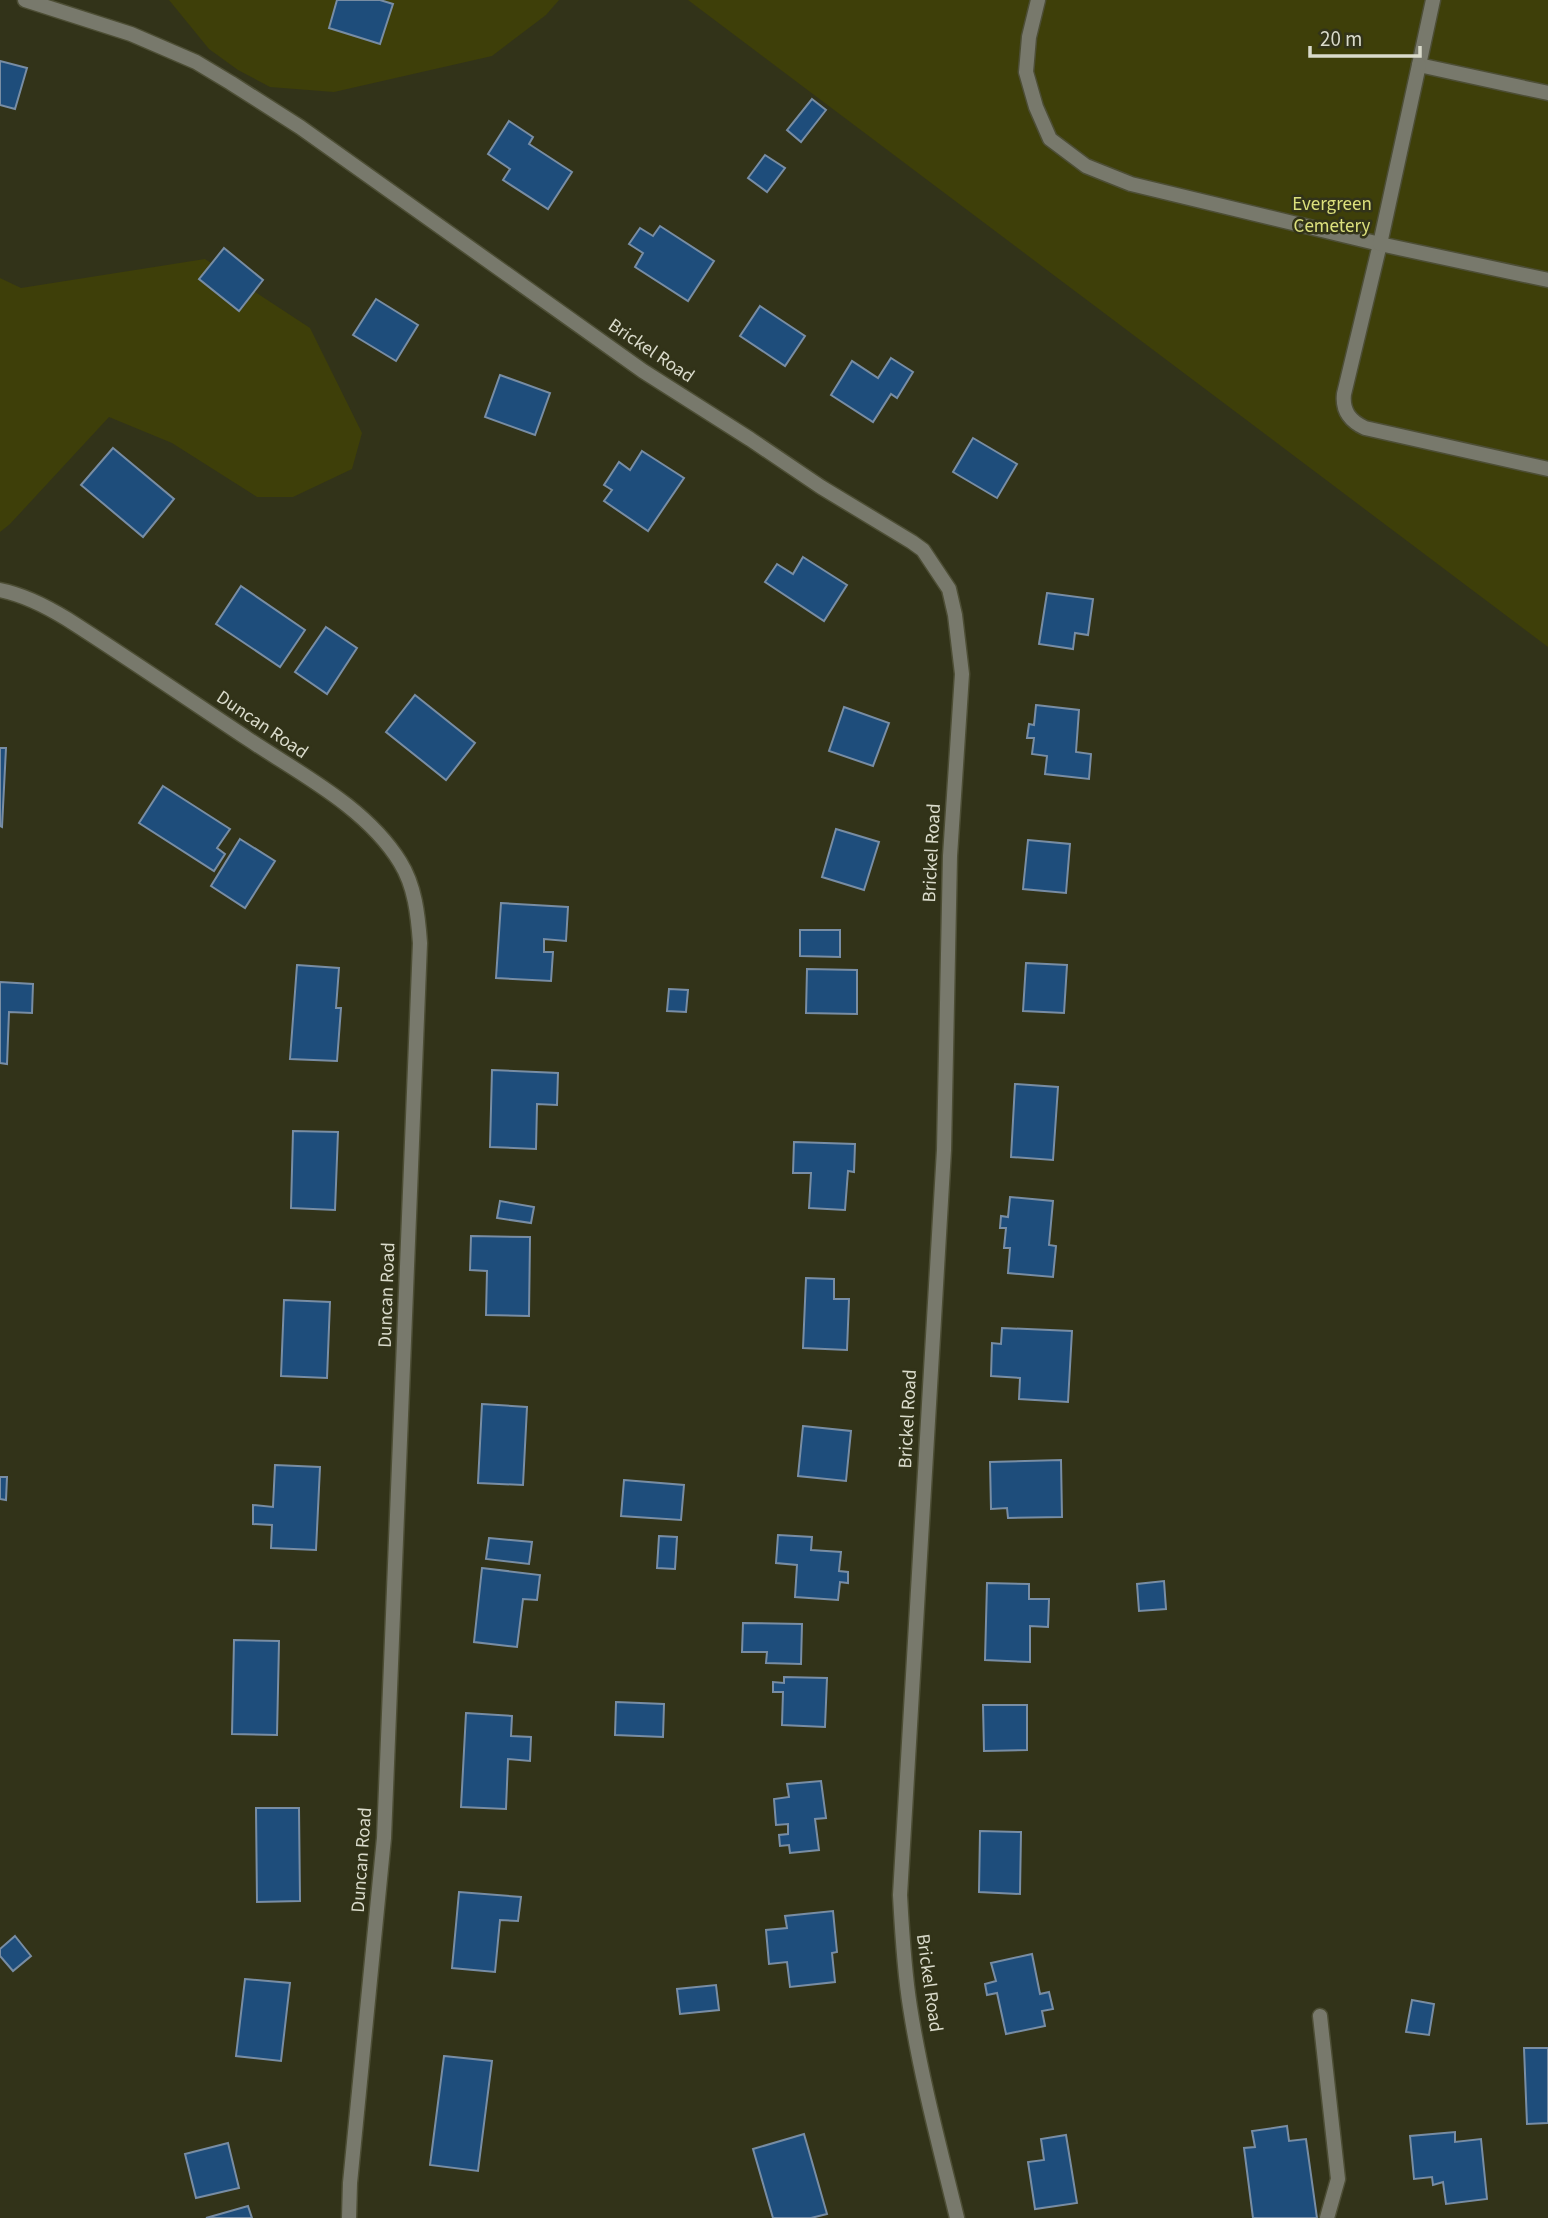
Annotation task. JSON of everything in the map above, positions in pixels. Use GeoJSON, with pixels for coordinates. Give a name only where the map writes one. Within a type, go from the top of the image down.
{"type":"FeatureCollection","features":[{"type":"Feature","properties":{"kind":"street","name":"Brickel Road"},"geometry":{"type":"LineString","coordinates":[[25,0],[131,34],[196,62],[243,90],[300,127],[643,371],[821,487],[912,542],[923,550],[949,589],[962,674],[950,856],[944,1150],[900,1895],[910,2009],[933,2122],[957,2218]]}},
{"type":"Feature","properties":{"kind":"street"},"geometry":{"type":"LineString","coordinates":[[1038,0],[1029,37],[1026,72],[1036,107],[1050,139],[1086,166],[1131,184],[1380,244],[1548,280]]}},
{"type":"Feature","properties":{"kind":"street"},"geometry":{"type":"LineString","coordinates":[[1433,0],[1343,403],[1350,419],[1365,428],[1548,469]]}},
{"type":"Feature","properties":{"kind":"street"},"geometry":{"type":"LineString","coordinates":[[1419,65],[1548,93]]}},
{"type":"Feature","properties":{"kind":"street","name":"Duncan Road"},"geometry":{"type":"LineString","coordinates":[[0,590],[42,604],[67,619],[338,799],[385,840],[401,863],[411,884],[418,915],[420,943],[384,1838],[349,2218]]}},
{"type":"Feature","properties":{"kind":"street"},"geometry":{"type":"LineString","coordinates":[[1320,2016],[1338,2179],[1327,2218]]}},
{"type":"Feature","properties":{"kind":"green space"},"geometry":{"type":"Polygon","coordinates":[[[169,0],[559,0],[546,15],[492,56],[334,92],[270,87],[238,70],[209,49],[169,0]]]}},
{"type":"Feature","properties":{"kind":"green space","name":"Evergreen Cemetery"},"geometry":{"type":"Polygon","coordinates":[[[688,0],[1548,0],[1548,647],[688,0]]]}},
{"type":"Feature","properties":{"kind":"green space"},"geometry":{"type":"Polygon","coordinates":[[[205,259],[310,328],[362,433],[352,469],[293,497],[257,497],[172,443],[109,417],[0,532],[0,278],[21,288],[205,259]]]}},
{"type":"Feature","properties":{"kind":"building"},"geometry":{"type":"Polygon","coordinates":[[[337,0],[380,0],[393,4],[380,44],[329,28],[337,0]]]}},
{"type":"Feature","properties":{"kind":"building"},"geometry":{"type":"Polygon","coordinates":[[[0,61],[27,68],[15,109],[0,105],[0,61]]]}},
{"type":"Feature","properties":{"kind":"building"},"geometry":{"type":"Polygon","coordinates":[[[812,99],[826,110],[801,142],[787,130],[812,99]]]}},
{"type":"Feature","properties":{"kind":"building"},"geometry":{"type":"Polygon","coordinates":[[[509,121],[533,137],[529,144],[572,172],[548,209],[503,180],[510,169],[488,154],[509,121]]]}},
{"type":"Feature","properties":{"kind":"building"},"geometry":{"type":"Polygon","coordinates":[[[765,155],[785,168],[767,192],[748,178],[765,155]]]}},
{"type":"Feature","properties":{"kind":"building"},"geometry":{"type":"Polygon","coordinates":[[[660,226],[714,261],[688,301],[635,267],[643,253],[629,244],[640,228],[653,236],[660,226]]]}},
{"type":"Feature","properties":{"kind":"building"},"geometry":{"type":"Polygon","coordinates":[[[224,248],[263,280],[239,311],[199,279],[224,248]]]}},
{"type":"Feature","properties":{"kind":"building"},"geometry":{"type":"Polygon","coordinates":[[[376,299],[418,325],[396,361],[353,335],[376,299]]]}},
{"type":"Feature","properties":{"kind":"building"},"geometry":{"type":"Polygon","coordinates":[[[760,306],[805,336],[785,366],[740,336],[760,306]]]}},
{"type":"Feature","properties":{"kind":"building"},"geometry":{"type":"Polygon","coordinates":[[[891,358],[913,372],[897,398],[891,394],[873,422],[831,395],[852,361],[878,378],[891,358]]]}},
{"type":"Feature","properties":{"kind":"building"},"geometry":{"type":"Polygon","coordinates":[[[500,375],[550,393],[535,435],[485,417],[500,375]]]}},
{"type":"Feature","properties":{"kind":"building"},"geometry":{"type":"Polygon","coordinates":[[[973,438],[1017,464],[997,498],[953,472],[973,438]]]}},
{"type":"Feature","properties":{"kind":"building"},"geometry":{"type":"Polygon","coordinates":[[[113,448],[174,499],[143,537],[81,485],[113,448]]]}},
{"type":"Feature","properties":{"kind":"building"},"geometry":{"type":"Polygon","coordinates":[[[642,451],[684,478],[648,531],[604,501],[612,490],[604,485],[619,462],[630,470],[642,451]]]}},
{"type":"Feature","properties":{"kind":"building"},"geometry":{"type":"Polygon","coordinates":[[[803,557],[847,585],[824,621],[765,582],[777,564],[793,574],[803,557]]]}},
{"type":"Feature","properties":{"kind":"building"},"geometry":{"type":"Polygon","coordinates":[[[241,586],[305,630],[280,667],[216,624],[241,586]]]}},
{"type":"Feature","properties":{"kind":"building"},"geometry":{"type":"Polygon","coordinates":[[[1047,593],[1093,599],[1088,635],[1075,633],[1073,649],[1039,644],[1047,593]]]}},
{"type":"Feature","properties":{"kind":"building"},"geometry":{"type":"Polygon","coordinates":[[[326,627],[357,648],[327,694],[295,672],[326,627]]]}},
{"type":"Feature","properties":{"kind":"building"},"geometry":{"type":"Polygon","coordinates":[[[415,695],[475,743],[446,780],[386,732],[415,695]]]}},
{"type":"Feature","properties":{"kind":"building"},"geometry":{"type":"Polygon","coordinates":[[[1036,705],[1079,710],[1076,752],[1091,754],[1089,779],[1045,774],[1047,756],[1032,754],[1034,738],[1027,738],[1029,724],[1034,725],[1036,705]]]}},
{"type":"Feature","properties":{"kind":"building"},"geometry":{"type":"Polygon","coordinates":[[[844,707],[889,723],[873,766],[829,751],[844,707]]]}},
{"type":"Feature","properties":{"kind":"building"},"geometry":{"type":"Polygon","coordinates":[[[0,748],[6,748],[2,827],[0,826],[0,748]]]}},
{"type":"Feature","properties":{"kind":"building"},"geometry":{"type":"Polygon","coordinates":[[[163,786],[230,829],[217,848],[225,854],[214,871],[139,823],[163,786]]]}},
{"type":"Feature","properties":{"kind":"building"},"geometry":{"type":"Polygon","coordinates":[[[836,829],[879,842],[864,890],[822,877],[836,829]]]}},
{"type":"Feature","properties":{"kind":"building"},"geometry":{"type":"Polygon","coordinates":[[[240,839],[275,861],[245,908],[211,886],[240,839]]]}},
{"type":"Feature","properties":{"kind":"building"},"geometry":{"type":"Polygon","coordinates":[[[1028,840],[1070,844],[1066,893],[1023,889],[1028,840]]]}},
{"type":"Feature","properties":{"kind":"building"},"geometry":{"type":"Polygon","coordinates":[[[501,903],[568,907],[566,941],[544,939],[544,952],[553,952],[551,981],[496,978],[501,903]]]}},
{"type":"Feature","properties":{"kind":"building"},"geometry":{"type":"Polygon","coordinates":[[[800,930],[840,930],[840,957],[800,956],[800,930]]]}},
{"type":"Feature","properties":{"kind":"building"},"geometry":{"type":"Polygon","coordinates":[[[1026,963],[1067,965],[1064,1013],[1023,1011],[1026,963]]]}},
{"type":"Feature","properties":{"kind":"building"},"geometry":{"type":"Polygon","coordinates":[[[297,965],[339,968],[336,1008],[341,1008],[337,1061],[290,1059],[297,965]]]}},
{"type":"Feature","properties":{"kind":"building"},"geometry":{"type":"Polygon","coordinates":[[[807,969],[857,970],[857,1014],[806,1013],[807,969]]]}},
{"type":"Feature","properties":{"kind":"building"},"geometry":{"type":"Polygon","coordinates":[[[0,982],[33,984],[32,1013],[9,1012],[7,1064],[0,1063],[0,982]]]}},
{"type":"Feature","properties":{"kind":"building"},"geometry":{"type":"Polygon","coordinates":[[[669,989],[688,990],[686,1012],[667,1011],[669,989]]]}},
{"type":"Feature","properties":{"kind":"building"},"geometry":{"type":"Polygon","coordinates":[[[492,1070],[558,1073],[557,1105],[537,1104],[536,1149],[490,1147],[492,1070]]]}},
{"type":"Feature","properties":{"kind":"building"},"geometry":{"type":"Polygon","coordinates":[[[1015,1084],[1058,1087],[1053,1160],[1011,1157],[1015,1084]]]}},
{"type":"Feature","properties":{"kind":"building"},"geometry":{"type":"Polygon","coordinates":[[[293,1131],[338,1132],[335,1210],[291,1208],[293,1131]]]}},
{"type":"Feature","properties":{"kind":"building"},"geometry":{"type":"Polygon","coordinates":[[[794,1142],[855,1144],[854,1172],[848,1171],[845,1210],[809,1208],[811,1173],[793,1173],[794,1142]]]}},
{"type":"Feature","properties":{"kind":"building"},"geometry":{"type":"Polygon","coordinates":[[[1010,1197],[1053,1201],[1049,1245],[1056,1246],[1053,1277],[1008,1273],[1010,1248],[1004,1248],[1006,1228],[1000,1228],[1001,1216],[1008,1217],[1010,1197]]]}},
{"type":"Feature","properties":{"kind":"building"},"geometry":{"type":"Polygon","coordinates":[[[500,1201],[534,1207],[531,1223],[497,1218],[500,1201]]]}},
{"type":"Feature","properties":{"kind":"building"},"geometry":{"type":"Polygon","coordinates":[[[471,1236],[530,1237],[529,1316],[486,1315],[487,1271],[470,1270],[471,1236]]]}},
{"type":"Feature","properties":{"kind":"building"},"geometry":{"type":"Polygon","coordinates":[[[806,1278],[834,1279],[834,1299],[849,1299],[847,1350],[803,1348],[806,1278]]]}},
{"type":"Feature","properties":{"kind":"building"},"geometry":{"type":"Polygon","coordinates":[[[284,1300],[330,1302],[327,1378],[281,1376],[284,1300]]]}},
{"type":"Feature","properties":{"kind":"building"},"geometry":{"type":"Polygon","coordinates":[[[1002,1328],[1072,1331],[1068,1402],[1019,1399],[1020,1378],[991,1376],[992,1343],[1001,1344],[1002,1328]]]}},
{"type":"Feature","properties":{"kind":"building"},"geometry":{"type":"Polygon","coordinates":[[[482,1404],[527,1407],[523,1485],[478,1483],[482,1404]]]}},
{"type":"Feature","properties":{"kind":"building"},"geometry":{"type":"Polygon","coordinates":[[[803,1426],[851,1431],[846,1481],[798,1476],[803,1426]]]}},
{"type":"Feature","properties":{"kind":"building"},"geometry":{"type":"Polygon","coordinates":[[[1061,1460],[1062,1517],[1008,1518],[1007,1508],[991,1509],[990,1462],[1061,1460]]]}},
{"type":"Feature","properties":{"kind":"building"},"geometry":{"type":"Polygon","coordinates":[[[275,1465],[320,1467],[316,1550],[271,1548],[272,1525],[253,1524],[253,1505],[273,1507],[275,1465]]]}},
{"type":"Feature","properties":{"kind":"building"},"geometry":{"type":"Polygon","coordinates":[[[0,1477],[7,1477],[6,1500],[0,1499],[0,1477]]]}},
{"type":"Feature","properties":{"kind":"building"},"geometry":{"type":"Polygon","coordinates":[[[624,1480],[684,1485],[681,1520],[621,1516],[624,1480]]]}},
{"type":"Feature","properties":{"kind":"building"},"geometry":{"type":"Polygon","coordinates":[[[778,1535],[812,1537],[811,1550],[841,1552],[839,1571],[848,1572],[848,1583],[840,1582],[838,1600],[795,1597],[797,1565],[776,1563],[778,1535]]]}},
{"type":"Feature","properties":{"kind":"building"},"geometry":{"type":"Polygon","coordinates":[[[659,1536],[677,1537],[675,1569],[657,1568],[659,1536]]]}},
{"type":"Feature","properties":{"kind":"building"},"geometry":{"type":"Polygon","coordinates":[[[489,1538],[532,1542],[529,1564],[486,1559],[489,1538]]]}},
{"type":"Feature","properties":{"kind":"building"},"geometry":{"type":"Polygon","coordinates":[[[482,1568],[540,1575],[537,1600],[523,1599],[517,1647],[474,1642],[482,1568]]]}},
{"type":"Feature","properties":{"kind":"building"},"geometry":{"type":"Polygon","coordinates":[[[1164,1581],[1166,1609],[1139,1611],[1137,1584],[1164,1581]]]}},
{"type":"Feature","properties":{"kind":"building"},"geometry":{"type":"Polygon","coordinates":[[[987,1583],[1029,1584],[1029,1599],[1049,1599],[1048,1627],[1030,1626],[1030,1662],[985,1660],[987,1583]]]}},
{"type":"Feature","properties":{"kind":"building"},"geometry":{"type":"Polygon","coordinates":[[[743,1623],[802,1624],[801,1664],[766,1663],[767,1652],[742,1652],[743,1623]]]}},
{"type":"Feature","properties":{"kind":"building"},"geometry":{"type":"Polygon","coordinates":[[[234,1640],[279,1641],[277,1735],[232,1734],[234,1640]]]}},
{"type":"Feature","properties":{"kind":"building"},"geometry":{"type":"Polygon","coordinates":[[[784,1677],[827,1678],[825,1727],[782,1725],[783,1692],[773,1692],[773,1682],[784,1683],[784,1677]]]}},
{"type":"Feature","properties":{"kind":"building"},"geometry":{"type":"Polygon","coordinates":[[[616,1702],[664,1704],[663,1737],[615,1735],[616,1702]]]}},
{"type":"Feature","properties":{"kind":"building"},"geometry":{"type":"Polygon","coordinates":[[[983,1705],[1027,1705],[1027,1750],[984,1751],[983,1705]]]}},
{"type":"Feature","properties":{"kind":"building"},"geometry":{"type":"Polygon","coordinates":[[[466,1713],[512,1716],[511,1736],[531,1737],[530,1761],[508,1759],[506,1809],[461,1807],[466,1713]]]}},
{"type":"Feature","properties":{"kind":"building"},"geometry":{"type":"Polygon","coordinates":[[[821,1781],[826,1818],[815,1819],[819,1850],[790,1853],[789,1845],[780,1846],[779,1835],[788,1834],[788,1824],[776,1825],[774,1799],[789,1797],[787,1784],[821,1781]]]}},
{"type":"Feature","properties":{"kind":"building"},"geometry":{"type":"Polygon","coordinates":[[[256,1808],[299,1808],[300,1901],[257,1902],[256,1808]]]}},
{"type":"Feature","properties":{"kind":"building"},"geometry":{"type":"Polygon","coordinates":[[[980,1831],[1021,1832],[1020,1894],[979,1892],[980,1831]]]}},
{"type":"Feature","properties":{"kind":"building"},"geometry":{"type":"Polygon","coordinates":[[[459,1892],[521,1897],[518,1921],[500,1920],[495,1972],[452,1968],[459,1892]]]}},
{"type":"Feature","properties":{"kind":"building"},"geometry":{"type":"Polygon","coordinates":[[[833,1911],[837,1952],[832,1953],[835,1982],[790,1987],[787,1962],[769,1964],[766,1930],[787,1928],[785,1916],[833,1911]]]}},
{"type":"Feature","properties":{"kind":"building"},"geometry":{"type":"Polygon","coordinates":[[[15,1936],[31,1956],[13,1971],[0,1956],[0,1949],[15,1936]]]}},
{"type":"Feature","properties":{"kind":"building"},"geometry":{"type":"Polygon","coordinates":[[[1032,1954],[1040,1994],[1049,1992],[1053,2009],[1042,2011],[1045,2026],[1006,2034],[997,1993],[987,1995],[985,1984],[996,1981],[991,1963],[1032,1954]]]}},
{"type":"Feature","properties":{"kind":"building"},"geometry":{"type":"Polygon","coordinates":[[[245,1979],[290,1983],[281,2061],[236,2056],[245,1979]]]}},
{"type":"Feature","properties":{"kind":"building"},"geometry":{"type":"Polygon","coordinates":[[[716,1985],[719,2010],[680,2014],[677,1989],[716,1985]]]}},
{"type":"Feature","properties":{"kind":"building"},"geometry":{"type":"Polygon","coordinates":[[[1412,2000],[1434,2004],[1429,2035],[1406,2032],[1412,2000]]]}},
{"type":"Feature","properties":{"kind":"building"},"geometry":{"type":"Polygon","coordinates":[[[1524,2048],[1548,2048],[1548,2123],[1527,2124],[1524,2048]]]}},
{"type":"Feature","properties":{"kind":"building"},"geometry":{"type":"Polygon","coordinates":[[[444,2056],[492,2061],[478,2171],[430,2165],[444,2056]]]}},
{"type":"Feature","properties":{"kind":"building"},"geometry":{"type":"Polygon","coordinates":[[[1287,2126],[1289,2141],[1306,2139],[1317,2218],[1253,2218],[1244,2148],[1255,2147],[1252,2131],[1287,2126]]]}},
{"type":"Feature","properties":{"kind":"building"},"geometry":{"type":"Polygon","coordinates":[[[1455,2132],[1455,2142],[1481,2139],[1487,2199],[1446,2204],[1443,2182],[1433,2185],[1432,2177],[1414,2179],[1410,2136],[1455,2132]]]}},
{"type":"Feature","properties":{"kind":"building"},"geometry":{"type":"Polygon","coordinates":[[[804,2134],[827,2214],[811,2218],[773,2218],[753,2149],[804,2134]]]}},
{"type":"Feature","properties":{"kind":"building"},"geometry":{"type":"Polygon","coordinates":[[[1066,2135],[1077,2203],[1035,2209],[1028,2162],[1044,2160],[1041,2139],[1066,2135]]]}},
{"type":"Feature","properties":{"kind":"building"},"geometry":{"type":"Polygon","coordinates":[[[228,2143],[239,2188],[196,2198],[185,2154],[228,2143]]]}},
{"type":"Feature","properties":{"kind":"building"},"geometry":{"type":"Polygon","coordinates":[[[248,2206],[252,2218],[206,2218],[248,2206]]]}}]}
